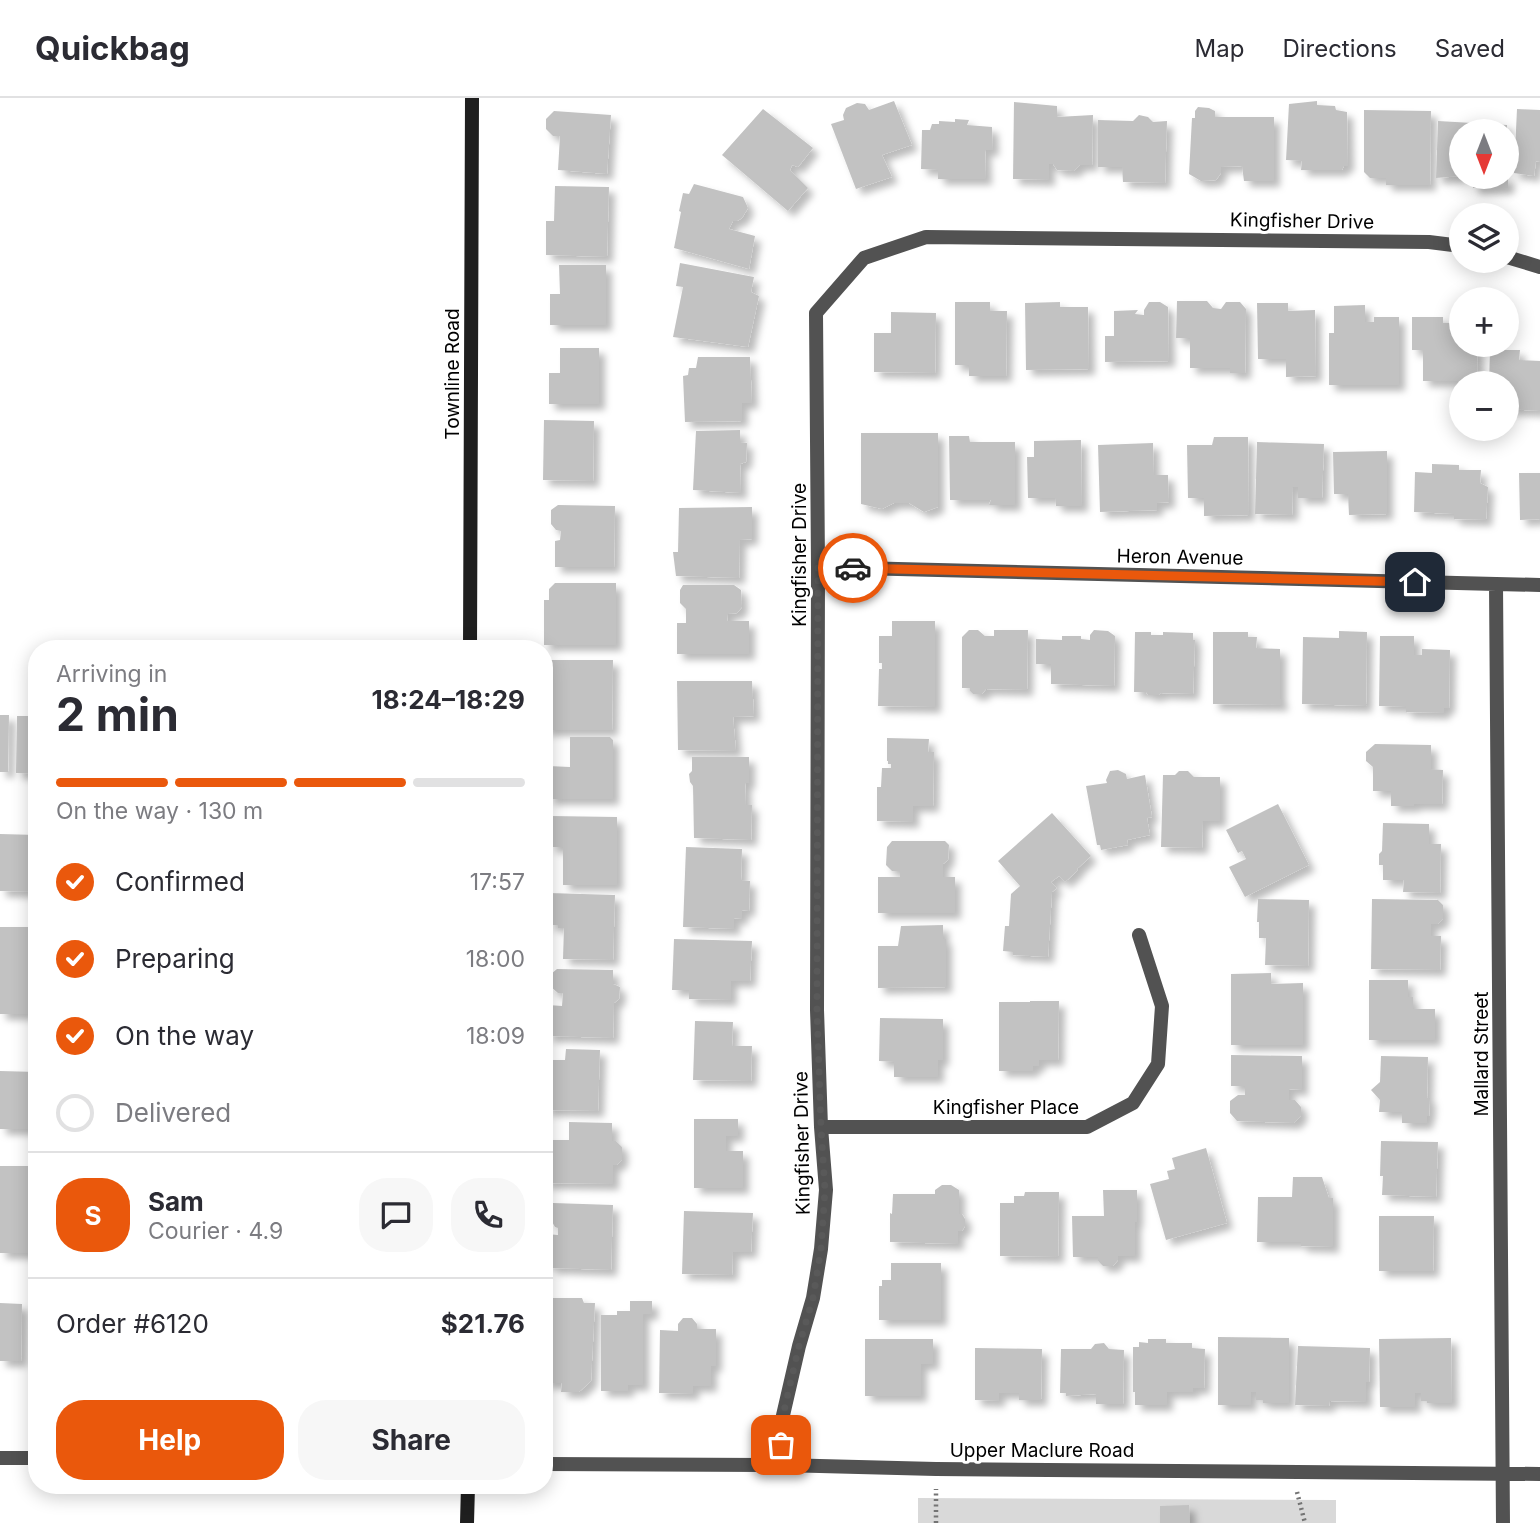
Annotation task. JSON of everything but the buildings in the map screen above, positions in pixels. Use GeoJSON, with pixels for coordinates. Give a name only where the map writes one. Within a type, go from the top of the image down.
{"type":"FeatureCollection","features":[{"type":"Feature","properties":{"kind":"street","name":"Townline Road"},"geometry":{"type":"LineString","coordinates":[[470,640],[472,98]]}},
{"type":"Feature","properties":{"kind":"street","name":"Kingfisher Drive"},"geometry":{"type":"LineString","coordinates":[[781,1465],[781,1424],[813,1298],[821,1249],[825,1190],[817,1010],[816,313],[864,258],[926,237],[1429,242],[1449,244]]}},
{"type":"Feature","properties":{"kind":"street"},"geometry":{"type":"LineString","coordinates":[[1519,261],[1540,267]]}},
{"type":"Feature","properties":{"kind":"street","name":"Heron Avenue"},"geometry":{"type":"LineString","coordinates":[[818,567],[1540,585]]}},
{"type":"Feature","properties":{"kind":"street","name":"Mallard Street"},"geometry":{"type":"LineString","coordinates":[[1496,584],[1503,1523]]}},
{"type":"Feature","properties":{"kind":"street","name":"Kingfisher Place"},"geometry":{"type":"LineString","coordinates":[[821,1127],[1087,1127],[1133,1103],[1158,1064],[1162,1006],[1139,935]]}},
{"type":"Feature","properties":{"kind":"street"},"geometry":{"type":"LineString","coordinates":[[0,1458],[28,1458]]}},
{"type":"Feature","properties":{"kind":"street","name":"Upper Maclure Road"},"geometry":{"type":"LineString","coordinates":[[553,1464],[1540,1474]]}},
{"type":"Feature","properties":{"kind":"street"},"geometry":{"type":"LineString","coordinates":[[467,1523],[468,1494]]}},
{"type":"Feature","properties":{"kind":"path"},"geometry":{"type":"LineString","coordinates":[[936,1469],[936,1523]]}},
{"type":"Feature","properties":{"kind":"path"},"geometry":{"type":"LineString","coordinates":[[1292,1471],[1305,1523]]}},
{"type":"Feature","properties":{"kind":"shaded area"},"geometry":{"type":"Polygon","coordinates":[[[918,1498],[1336,1500],[1336,1523],[918,1523],[918,1498]]]}},
{"type":"Feature","properties":{"kind":"way so far"},"geometry":{"type":"LineString","coordinates":[[781,1445],[781,1424],[813,1298],[821,1249],[825,1190],[817,1010],[818,567],[853,568]]}},
{"type":"Feature","properties":{"kind":"route"},"geometry":{"type":"LineString","coordinates":[[853,568],[1415,582]]}}]}
